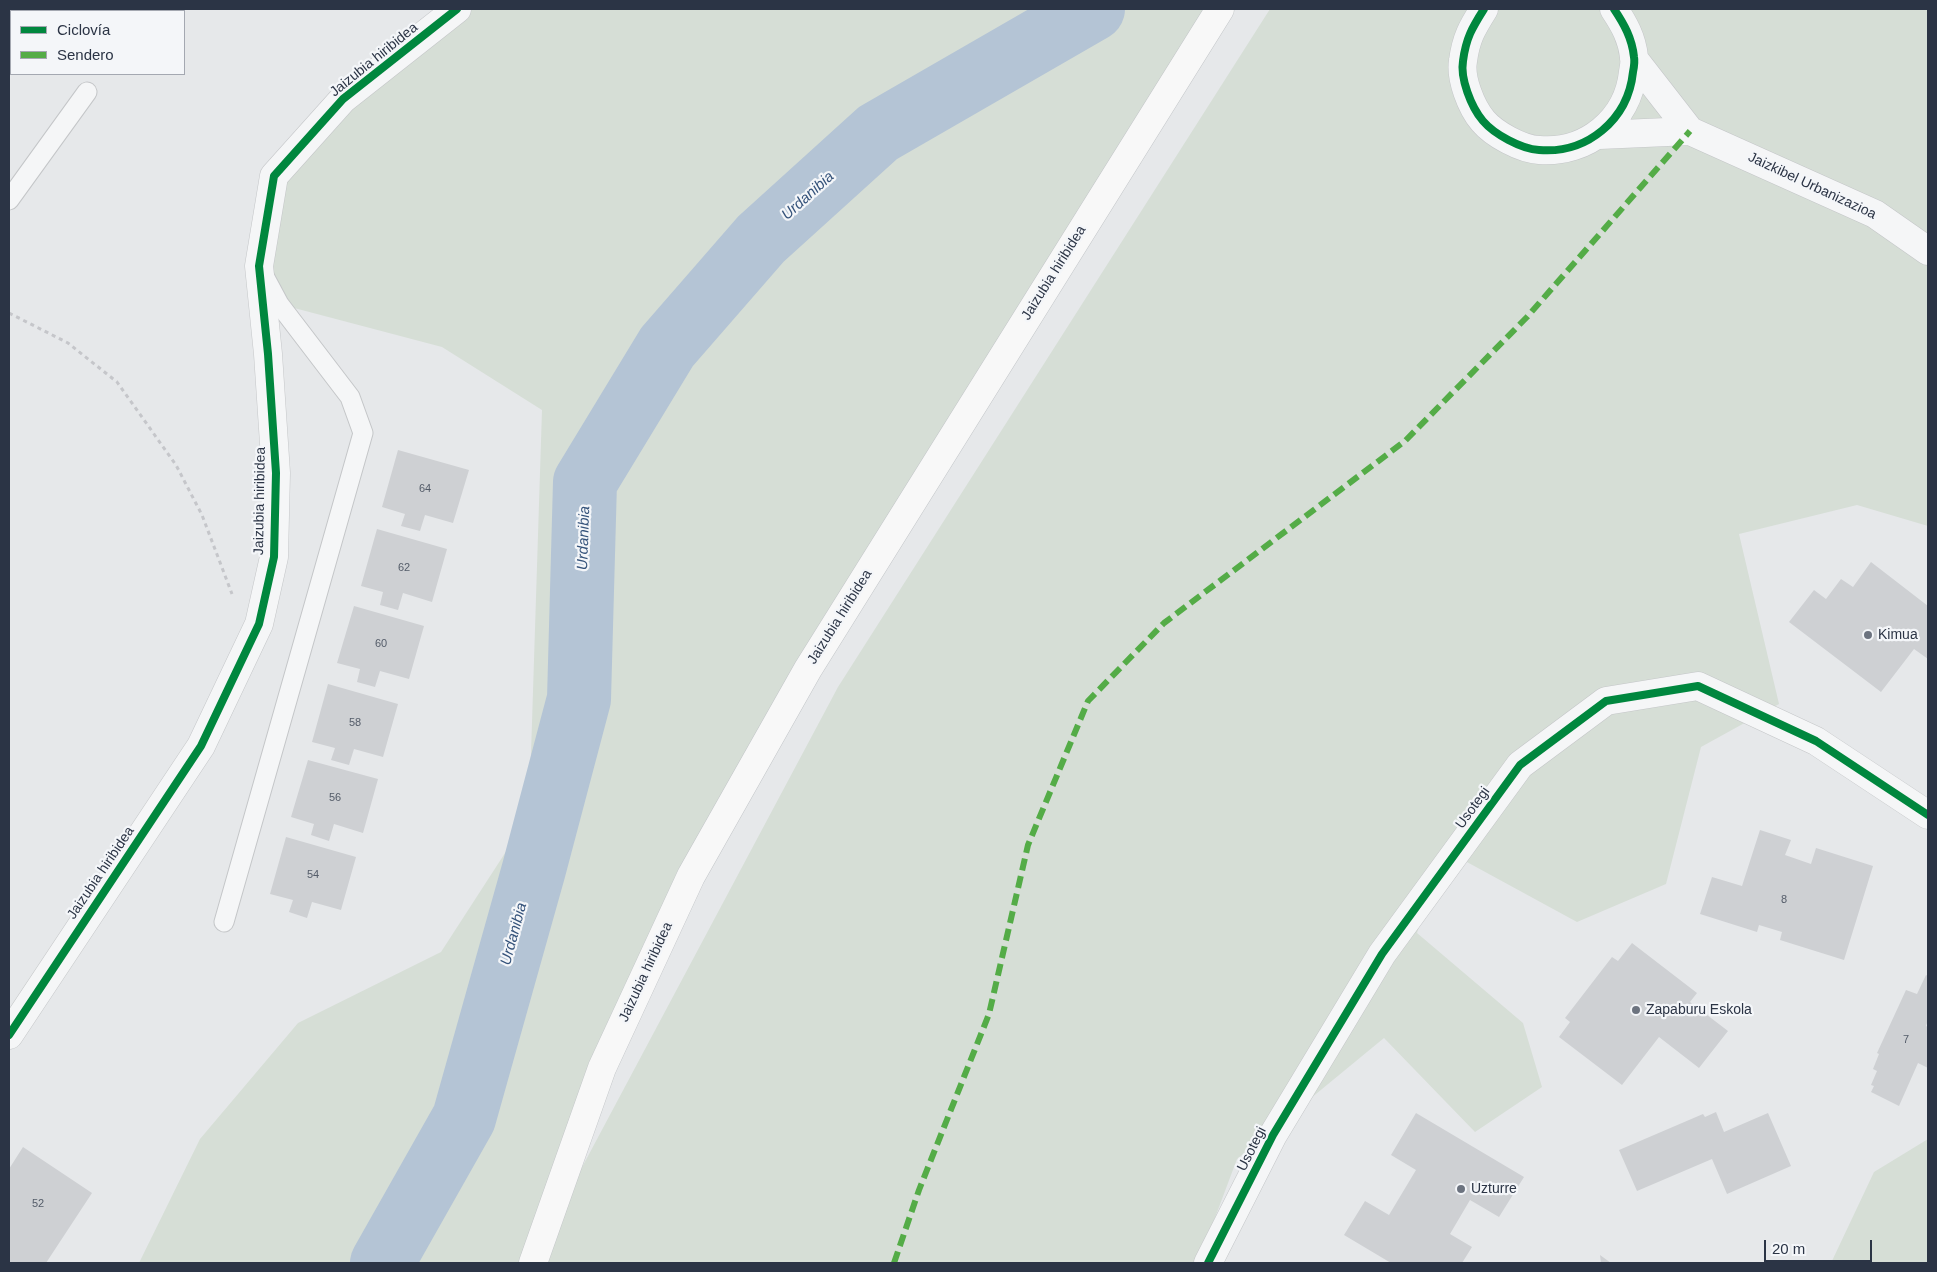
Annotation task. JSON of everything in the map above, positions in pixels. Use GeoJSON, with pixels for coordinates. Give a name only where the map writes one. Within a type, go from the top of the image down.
{"type":"FeatureCollection","features":[{"type":"Feature","properties":{"kind":"main road","name":"Jaizubia hiribidea"},"geometry":{"type":"LineString","coordinates":[[533,1263],[602,1068],[691,876],[808,669],[1220,9]]}},
{"type":"Feature","properties":{"kind":"street","name":"Jaizubia hiribidea"},"geometry":{"type":"LineString","coordinates":[[9,1035],[201,746],[259,624],[274,557],[276,473],[268,354],[259,266],[274,176],[343,99],[457,9]]}},
{"type":"Feature","properties":{"kind":"street"},"geometry":{"type":"LineString","coordinates":[[1484,9],[1468,33],[1462,63],[1467,92],[1483,120],[1507,140],[1538,150],[1570,148],[1599,135],[1620,114],[1632,87],[1634,58],[1628,32],[1614,9]]}},
{"type":"Feature","properties":{"kind":"street","name":"Jaizkibel Urbanizazioa"},"geometry":{"type":"LineString","coordinates":[[1634,58],[1690,131]]}},
{"type":"Feature","properties":{"kind":"street","name":"Jaizkibel Urbanizazioa"},"geometry":{"type":"LineString","coordinates":[[1599,135],[1690,131],[1875,214],[1928,251]]}},
{"type":"Feature","properties":{"kind":"street","name":"Usotegi"},"geometry":{"type":"LineString","coordinates":[[1208,1263],[1273,1135],[1382,954],[1520,765],[1606,701],[1698,686],[1816,741],[1928,815]]}},
{"type":"Feature","properties":{"kind":"lane"},"geometry":{"type":"LineString","coordinates":[[9,200],[87,92]]}},
{"type":"Feature","properties":{"kind":"lane"},"geometry":{"type":"LineString","coordinates":[[224,922],[363,433],[350,397],[280,304],[259,266]]}},
{"type":"Feature","properties":{"kind":"path"},"geometry":{"type":"LineString","coordinates":[[9,313],[68,343],[117,382],[176,465],[202,515],[226,582],[252,639]]}},
{"type":"Feature","properties":{"kind":"shaded area"},"geometry":{"type":"Polygon","coordinates":[[[457,9],[1221,9],[691,876],[539,1248],[838,687],[1270,9],[1928,9],[1928,526],[1857,505],[1739,534],[1779,704],[1701,747],[1666,884],[1577,922],[1443,849],[1417,933],[1523,1023],[1542,1087],[1475,1132],[1384,1038],[1237,1159],[1198,1263],[139,1263],[200,1139],[298,1023],[441,952],[529,816],[542,410],[442,347],[279,304],[259,266],[274,176],[457,9]]]}},
{"type":"Feature","properties":{"kind":"shaded area"},"geometry":{"type":"Polygon","coordinates":[[[1928,1139],[1928,1263],[1831,1263],[1874,1172],[1928,1139]]]}},
{"type":"Feature","properties":{"kind":"building"},"geometry":{"type":"Polygon","coordinates":[[[398,450],[469,470],[453,523],[425,515],[420,531],[401,526],[405,514],[382,507],[398,450]]]}},
{"type":"Feature","properties":{"kind":"building"},"geometry":{"type":"Polygon","coordinates":[[[377,529],[447,549],[432,602],[403,593],[398,610],[380,605],[383,592],[361,586],[377,529]]]}},
{"type":"Feature","properties":{"kind":"building","name":"Kimua"},"geometry":{"type":"Polygon","coordinates":[[[1871,562],[1928,606],[1928,659],[1914,649],[1881,692],[1789,622],[1814,590],[1826,599],[1841,579],[1853,587],[1871,562]]]}},
{"type":"Feature","properties":{"kind":"building"},"geometry":{"type":"Polygon","coordinates":[[[354,606],[424,626],[409,679],[380,671],[375,687],[357,682],[360,669],[337,663],[354,606]]]}},
{"type":"Feature","properties":{"kind":"building"},"geometry":{"type":"Polygon","coordinates":[[[328,684],[398,704],[383,757],[354,749],[349,765],[331,760],[335,748],[312,742],[328,684]]]}},
{"type":"Feature","properties":{"kind":"building"},"geometry":{"type":"Polygon","coordinates":[[[308,760],[378,779],[363,833],[334,824],[329,841],[311,835],[314,824],[291,817],[308,760]]]}},
{"type":"Feature","properties":{"kind":"building"},"geometry":{"type":"Polygon","coordinates":[[[1760,830],[1791,840],[1785,855],[1811,864],[1816,848],[1873,866],[1844,960],[1780,940],[1782,932],[1759,925],[1757,932],[1700,914],[1712,877],[1742,886],[1760,830]]]}},
{"type":"Feature","properties":{"kind":"building"},"geometry":{"type":"Polygon","coordinates":[[[286,837],[356,857],[341,910],[312,902],[307,918],[289,912],[293,900],[270,894],[286,837]]]}},
{"type":"Feature","properties":{"kind":"building","name":"Zapaburu Eskola"},"geometry":{"type":"Polygon","coordinates":[[[1632,943],[1697,993],[1690,1002],[1728,1031],[1699,1068],[1659,1037],[1622,1085],[1559,1037],[1570,1022],[1565,1018],[1612,957],[1618,961],[1632,943]]]}},
{"type":"Feature","properties":{"kind":"building"},"geometry":{"type":"Polygon","coordinates":[[[1926,975],[1928,976],[1928,1020],[1926,1026],[1928,1027],[1928,1068],[1918,1063],[1899,1106],[1871,1092],[1874,1086],[1871,1085],[1877,1071],[1873,1069],[1879,1054],[1877,1053],[1906,990],[1917,994],[1926,975]]]}},
{"type":"Feature","properties":{"kind":"building"},"geometry":{"type":"Polygon","coordinates":[[[1716,1112],[1724,1132],[1768,1113],[1791,1166],[1727,1194],[1712,1159],[1637,1191],[1619,1150],[1703,1114],[1705,1117],[1716,1112]]]}},
{"type":"Feature","properties":{"kind":"building","name":"Uzturre"},"geometry":{"type":"Polygon","coordinates":[[[1416,1113],[1524,1177],[1499,1217],[1470,1200],[1450,1234],[1472,1247],[1462,1263],[1391,1263],[1344,1235],[1365,1201],[1389,1215],[1416,1170],[1391,1155],[1416,1113]]]}},
{"type":"Feature","properties":{"kind":"building"},"geometry":{"type":"Polygon","coordinates":[[[23,1147],[92,1193],[46,1263],[9,1263],[9,1169],[23,1147]]]}},
{"type":"Feature","properties":{"kind":"building"},"geometry":{"type":"Polygon","coordinates":[[[1600,1255],[1611,1263],[1601,1263],[1600,1255]]]}},
{"type":"Feature","properties":{"kind":"waterway","name":"Urdanibia"},"geometry":{"type":"LineString","coordinates":[[382,1263],[464,1118],[534,869],[579,699],[585,482],[667,347],[761,239],[878,133],[1093,9]]}},
{"type":"Feature","properties":{"kind":"marked path"},"geometry":{"type":"LineString","coordinates":[[894,1263],[919,1190],[989,1014],[1028,845],[1088,701],[1164,623],[1405,441],[1527,317],[1690,131]]}},
{"type":"Feature","properties":{"kind":"cycle path"},"geometry":{"type":"LineString","coordinates":[[9,1035],[201,746],[259,624],[274,557],[276,473],[268,354],[259,266],[274,176],[343,99],[457,9]]}},
{"type":"Feature","properties":{"kind":"cycle path"},"geometry":{"type":"LineString","coordinates":[[1484,9],[1470,34],[1464,53],[1463,76],[1467,92],[1474,108],[1483,121],[1494,131],[1516,144],[1539,150],[1557,150],[1589,140],[1614,119],[1623,105],[1629,89],[1634,59],[1629,37],[1614,9]]}},
{"type":"Feature","properties":{"kind":"cycle path"},"geometry":{"type":"LineString","coordinates":[[1208,1263],[1273,1135],[1382,954],[1520,765],[1606,701],[1698,686],[1816,741],[1928,815]]}},
{"type":"Feature","properties":{"kind":"place","name":"Kimua"},"geometry":{"type":"Point","coordinates":[1868,635]}},
{"type":"Feature","properties":{"kind":"place","name":"Zapaburu Eskola"},"geometry":{"type":"Point","coordinates":[1636,1010]}},
{"type":"Feature","properties":{"kind":"place","name":"Uzturre"},"geometry":{"type":"Point","coordinates":[1461,1189]}}]}
